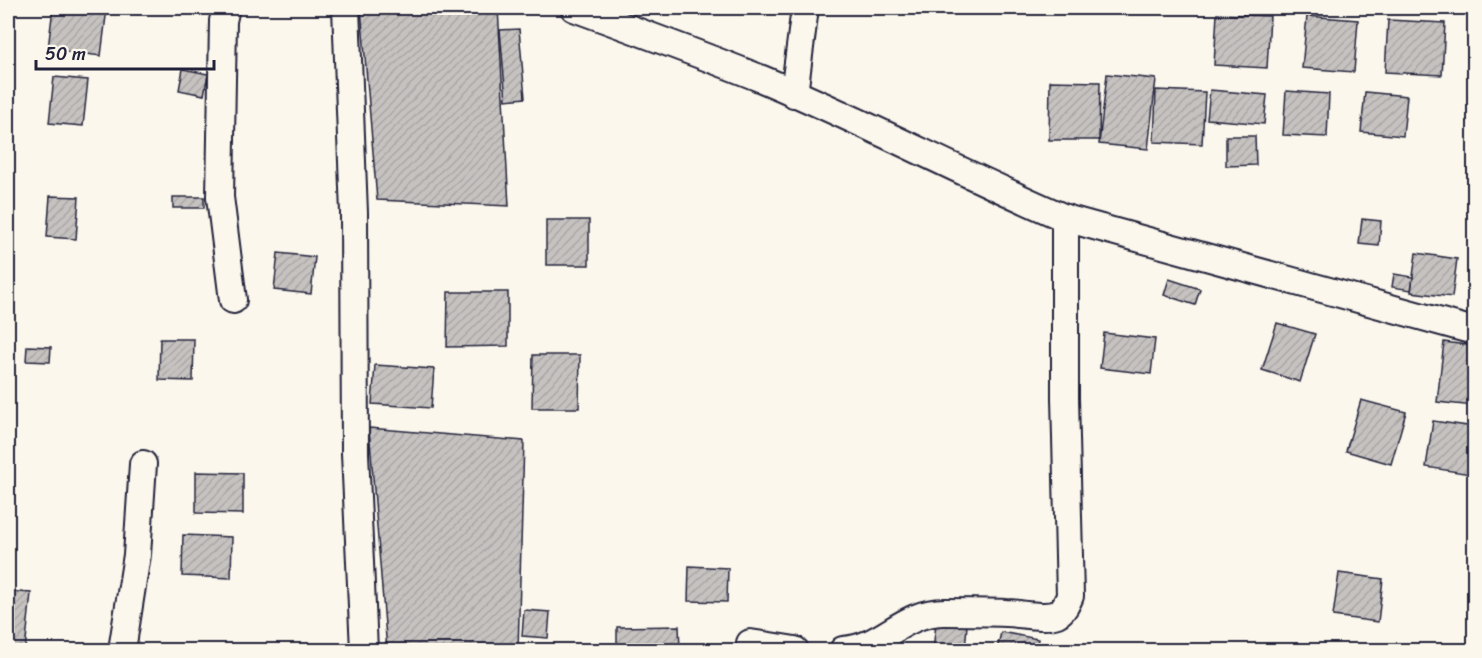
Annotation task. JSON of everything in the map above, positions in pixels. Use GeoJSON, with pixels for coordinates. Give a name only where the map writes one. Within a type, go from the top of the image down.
{"type":"FeatureCollection","features":[{"type":"Feature","properties":{"kind":"street"},"geometry":{"type":"LineString","coordinates":[[226,8],[223,21],[220,198],[233,300]]}},
{"type":"Feature","properties":{"kind":"street"},"geometry":{"type":"LineString","coordinates":[[346,8],[354,213],[355,453],[364,651]]}},
{"type":"Feature","properties":{"kind":"street"},"geometry":{"type":"LineString","coordinates":[[574,8],[795,94],[1065,218],[1474,331]]}},
{"type":"Feature","properties":{"kind":"street"},"geometry":{"type":"LineString","coordinates":[[795,94],[805,8]]}},
{"type":"Feature","properties":{"kind":"street"},"geometry":{"type":"LineString","coordinates":[[843,651],[854,650],[885,637],[902,622],[928,612],[1056,615],[1066,606],[1070,596],[1065,398],[1065,218]]}},
{"type":"Feature","properties":{"kind":"street"},"geometry":{"type":"LineString","coordinates":[[122,651],[137,555],[142,464]]}},
{"type":"Feature","properties":{"kind":"street"},"geometry":{"type":"LineString","coordinates":[[750,643],[795,651]]}},
{"type":"Feature","properties":{"kind":"building"},"geometry":{"type":"Polygon","coordinates":[[[53,8],[107,8],[101,56],[48,49],[53,8]]]}},
{"type":"Feature","properties":{"kind":"building"},"geometry":{"type":"Polygon","coordinates":[[[361,8],[498,8],[509,206],[377,200],[361,8]]]}},
{"type":"Feature","properties":{"kind":"building"},"geometry":{"type":"Polygon","coordinates":[[[1217,14],[1270,16],[1267,68],[1214,65],[1217,14]]]}},
{"type":"Feature","properties":{"kind":"building"},"geometry":{"type":"Polygon","coordinates":[[[1307,16],[1358,20],[1354,72],[1302,68],[1307,16]]]}},
{"type":"Feature","properties":{"kind":"building"},"geometry":{"type":"Polygon","coordinates":[[[1388,20],[1445,23],[1442,75],[1385,72],[1388,20]]]}},
{"type":"Feature","properties":{"kind":"building"},"geometry":{"type":"Polygon","coordinates":[[[519,29],[525,98],[506,100],[500,30],[519,29]]]}},
{"type":"Feature","properties":{"kind":"building"},"geometry":{"type":"Polygon","coordinates":[[[183,69],[208,74],[204,95],[179,90],[183,69]]]}},
{"type":"Feature","properties":{"kind":"building"},"geometry":{"type":"Polygon","coordinates":[[[1107,74],[1156,79],[1148,149],[1099,144],[1107,74]]]}},
{"type":"Feature","properties":{"kind":"building"},"geometry":{"type":"Polygon","coordinates":[[[54,77],[88,80],[83,126],[49,123],[54,77]]]}},
{"type":"Feature","properties":{"kind":"building"},"geometry":{"type":"Polygon","coordinates":[[[1050,81],[1100,82],[1099,140],[1049,140],[1050,81]]]}},
{"type":"Feature","properties":{"kind":"building"},"geometry":{"type":"Polygon","coordinates":[[[1156,90],[1205,92],[1202,144],[1154,142],[1156,90]]]}},
{"type":"Feature","properties":{"kind":"building"},"geometry":{"type":"Polygon","coordinates":[[[1210,90],[1267,95],[1264,124],[1207,119],[1210,90]]]}},
{"type":"Feature","properties":{"kind":"building"},"geometry":{"type":"Polygon","coordinates":[[[1286,91],[1329,94],[1327,137],[1283,135],[1286,91]]]}},
{"type":"Feature","properties":{"kind":"building"},"geometry":{"type":"Polygon","coordinates":[[[1365,92],[1407,96],[1403,136],[1361,132],[1365,92]]]}},
{"type":"Feature","properties":{"kind":"building"},"geometry":{"type":"Polygon","coordinates":[[[1226,136],[1255,136],[1256,165],[1226,166],[1226,136]]]}},
{"type":"Feature","properties":{"kind":"building"},"geometry":{"type":"Polygon","coordinates":[[[50,196],[79,197],[76,239],[47,237],[50,196]]]}},
{"type":"Feature","properties":{"kind":"building"},"geometry":{"type":"Polygon","coordinates":[[[173,197],[204,197],[204,208],[173,208],[173,197]]]}},
{"type":"Feature","properties":{"kind":"building"},"geometry":{"type":"Polygon","coordinates":[[[1362,219],[1381,221],[1379,246],[1359,244],[1362,219]]]}},
{"type":"Feature","properties":{"kind":"building"},"geometry":{"type":"Polygon","coordinates":[[[546,220],[589,220],[589,265],[546,265],[546,220]]]}},
{"type":"Feature","properties":{"kind":"building"},"geometry":{"type":"Polygon","coordinates":[[[278,253],[315,257],[311,294],[274,290],[278,253]]]}},
{"type":"Feature","properties":{"kind":"building"},"geometry":{"type":"Polygon","coordinates":[[[1416,253],[1457,259],[1452,297],[1411,292],[1416,253]]]}},
{"type":"Feature","properties":{"kind":"building"},"geometry":{"type":"Polygon","coordinates":[[[1394,274],[1413,277],[1411,290],[1392,287],[1394,274]]]}},
{"type":"Feature","properties":{"kind":"building"},"geometry":{"type":"Polygon","coordinates":[[[1169,279],[1200,289],[1195,305],[1164,295],[1169,279]]]}},
{"type":"Feature","properties":{"kind":"building"},"geometry":{"type":"Polygon","coordinates":[[[448,292],[508,292],[508,346],[447,347],[448,292]]]}},
{"type":"Feature","properties":{"kind":"building"},"geometry":{"type":"Polygon","coordinates":[[[1277,323],[1315,334],[1300,382],[1262,370],[1277,323]]]}},
{"type":"Feature","properties":{"kind":"building"},"geometry":{"type":"Polygon","coordinates":[[[1104,333],[1155,339],[1151,374],[1100,368],[1104,333]]]}},
{"type":"Feature","properties":{"kind":"building"},"geometry":{"type":"Polygon","coordinates":[[[160,339],[194,339],[193,381],[159,380],[160,339]]]}},
{"type":"Feature","properties":{"kind":"building"},"geometry":{"type":"Polygon","coordinates":[[[1444,342],[1474,346],[1474,406],[1437,402],[1444,342]]]}},
{"type":"Feature","properties":{"kind":"building"},"geometry":{"type":"Polygon","coordinates":[[[27,346],[51,347],[50,362],[26,361],[27,346]]]}},
{"type":"Feature","properties":{"kind":"building"},"geometry":{"type":"Polygon","coordinates":[[[533,355],[580,355],[579,408],[532,408],[533,355]]]}},
{"type":"Feature","properties":{"kind":"building"},"geometry":{"type":"Polygon","coordinates":[[[375,365],[434,369],[431,408],[372,404],[375,365]]]}},
{"type":"Feature","properties":{"kind":"building"},"geometry":{"type":"Polygon","coordinates":[[[1361,400],[1406,412],[1391,464],[1346,451],[1361,400]]]}},
{"type":"Feature","properties":{"kind":"building"},"geometry":{"type":"Polygon","coordinates":[[[1433,421],[1474,427],[1474,449],[1470,474],[1426,467],[1433,421]]]}},
{"type":"Feature","properties":{"kind":"building"},"geometry":{"type":"Polygon","coordinates":[[[369,428],[524,441],[518,650],[387,650],[369,428]]]}},
{"type":"Feature","properties":{"kind":"building"},"geometry":{"type":"Polygon","coordinates":[[[196,472],[243,473],[243,514],[196,513],[196,472]]]}},
{"type":"Feature","properties":{"kind":"building"},"geometry":{"type":"Polygon","coordinates":[[[183,535],[232,537],[231,578],[182,576],[183,535]]]}},
{"type":"Feature","properties":{"kind":"building"},"geometry":{"type":"Polygon","coordinates":[[[689,566],[728,568],[727,602],[688,601],[689,566]]]}},
{"type":"Feature","properties":{"kind":"building"},"geometry":{"type":"Polygon","coordinates":[[[1339,573],[1383,579],[1378,622],[1333,616],[1339,573]]]}},
{"type":"Feature","properties":{"kind":"building"},"geometry":{"type":"Polygon","coordinates":[[[8,591],[31,593],[25,650],[8,650],[8,591]]]}},
{"type":"Feature","properties":{"kind":"building"},"geometry":{"type":"Polygon","coordinates":[[[524,610],[550,612],[548,638],[522,636],[524,610]]]}},
{"type":"Feature","properties":{"kind":"building"},"geometry":{"type":"Polygon","coordinates":[[[936,623],[967,625],[965,650],[933,650],[936,623]]]}},
{"type":"Feature","properties":{"kind":"building"},"geometry":{"type":"Polygon","coordinates":[[[679,626],[680,650],[617,650],[617,627],[679,626]]]}},
{"type":"Feature","properties":{"kind":"building"},"geometry":{"type":"Polygon","coordinates":[[[1001,632],[1038,639],[1036,650],[997,650],[1001,632]]]}}]}
